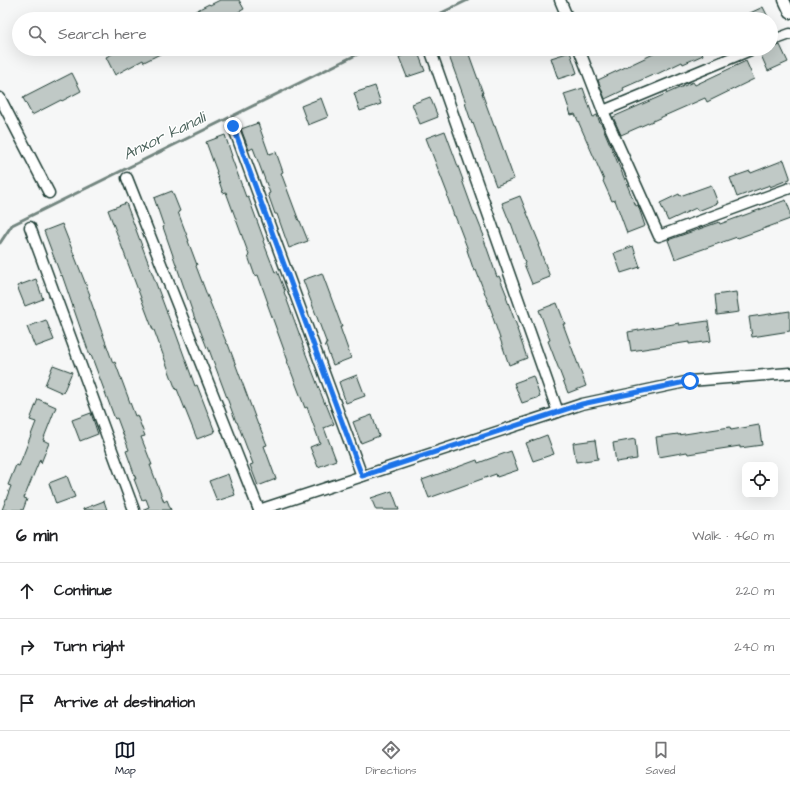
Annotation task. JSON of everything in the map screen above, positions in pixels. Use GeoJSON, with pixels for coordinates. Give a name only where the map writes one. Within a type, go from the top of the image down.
{"type":"FeatureCollection","features":[{"type":"Feature","properties":{"kind":"street"},"geometry":{"type":"LineString","coordinates":[[560,0],[565,12]]}},
{"type":"Feature","properties":{"kind":"street"},"geometry":{"type":"LineString","coordinates":[[784,0],[790,13]]}},
{"type":"Feature","properties":{"kind":"street"},"geometry":{"type":"LineString","coordinates":[[778,39],[790,34]]}},
{"type":"Feature","properties":{"kind":"street"},"geometry":{"type":"LineString","coordinates":[[432,56],[558,412]]}},
{"type":"Feature","properties":{"kind":"street"},"geometry":{"type":"LineString","coordinates":[[582,56],[603,112],[659,236],[790,188]]}},
{"type":"Feature","properties":{"kind":"street"},"geometry":{"type":"LineString","coordinates":[[603,112],[736,56]]}},
{"type":"Feature","properties":{"kind":"street"},"geometry":{"type":"LineString","coordinates":[[0,98],[49,193]]}},
{"type":"Feature","properties":{"kind":"street"},"geometry":{"type":"LineString","coordinates":[[233,126],[362,476]]}},
{"type":"Feature","properties":{"kind":"street"},"geometry":{"type":"LineString","coordinates":[[127,178],[259,510],[582,404],[690,381],[790,373]]}},
{"type":"Feature","properties":{"kind":"street"},"geometry":{"type":"LineString","coordinates":[[30,227],[134,510]]}},
{"type":"Feature","properties":{"kind":"building"},"geometry":{"type":"Polygon","coordinates":[[[220,0],[239,0],[244,9],[239,12],[194,12],[209,4],[210,5],[220,0]]]}},
{"type":"Feature","properties":{"kind":"building"},"geometry":{"type":"Polygon","coordinates":[[[763,7],[766,12],[752,12],[763,7]]]}},
{"type":"Feature","properties":{"kind":"building"},"geometry":{"type":"Polygon","coordinates":[[[780,45],[788,62],[768,71],[761,56],[778,56],[778,46],[780,45]]]}},
{"type":"Feature","properties":{"kind":"building"},"geometry":{"type":"Polygon","coordinates":[[[156,56],[144,62],[143,60],[115,75],[106,57],[156,56]]]}},
{"type":"Feature","properties":{"kind":"building"},"geometry":{"type":"Polygon","coordinates":[[[419,56],[425,71],[407,77],[399,57],[419,56]]]}},
{"type":"Feature","properties":{"kind":"building"},"geometry":{"type":"Polygon","coordinates":[[[449,56],[470,56],[514,179],[496,186],[473,123],[472,124],[449,56]]]}},
{"type":"Feature","properties":{"kind":"building"},"geometry":{"type":"Polygon","coordinates":[[[557,56],[571,56],[577,73],[558,79],[551,58],[557,56]]]}},
{"type":"Feature","properties":{"kind":"building"},"geometry":{"type":"Polygon","coordinates":[[[649,56],[701,56],[683,64],[682,62],[623,88],[624,90],[605,99],[598,80],[649,56]]]}},
{"type":"Feature","properties":{"kind":"building"},"geometry":{"type":"Polygon","coordinates":[[[746,61],[754,79],[707,102],[705,98],[621,135],[613,117],[693,82],[695,85],[746,61]]]}},
{"type":"Feature","properties":{"kind":"building"},"geometry":{"type":"Polygon","coordinates":[[[72,73],[81,91],[32,115],[23,98],[72,73]]]}},
{"type":"Feature","properties":{"kind":"building"},"geometry":{"type":"Polygon","coordinates":[[[375,86],[381,104],[360,111],[354,93],[375,86]]]}},
{"type":"Feature","properties":{"kind":"building"},"geometry":{"type":"Polygon","coordinates":[[[583,88],[593,117],[597,115],[601,123],[636,206],[638,205],[645,226],[627,233],[615,200],[612,201],[575,114],[571,115],[564,94],[583,88]]]}},
{"type":"Feature","properties":{"kind":"building"},"geometry":{"type":"Polygon","coordinates":[[[430,97],[438,117],[420,124],[412,104],[430,97]]]}},
{"type":"Feature","properties":{"kind":"building"},"geometry":{"type":"Polygon","coordinates":[[[321,98],[328,117],[308,125],[301,106],[321,98]]]}},
{"type":"Feature","properties":{"kind":"building"},"geometry":{"type":"Polygon","coordinates":[[[258,123],[269,154],[276,152],[283,172],[281,173],[308,241],[289,248],[277,214],[275,214],[268,194],[270,193],[253,148],[249,150],[241,129],[258,123]]]}},
{"type":"Feature","properties":{"kind":"building"},"geometry":{"type":"Polygon","coordinates":[[[445,131],[475,216],[484,236],[483,237],[497,277],[499,276],[507,296],[506,297],[527,358],[509,365],[493,315],[476,270],[474,271],[468,250],[426,138],[445,131]]]}},
{"type":"Feature","properties":{"kind":"building"},"geometry":{"type":"Polygon","coordinates":[[[225,135],[246,197],[248,196],[275,272],[277,271],[285,291],[284,292],[302,344],[334,424],[324,428],[336,460],[318,467],[310,447],[320,443],[307,407],[305,408],[287,361],[258,275],[255,276],[226,192],[223,193],[206,142],[225,135]]]}},
{"type":"Feature","properties":{"kind":"building"},"geometry":{"type":"Polygon","coordinates":[[[784,160],[790,179],[737,197],[730,178],[750,171],[751,173],[784,160]]]}},
{"type":"Feature","properties":{"kind":"building"},"geometry":{"type":"Polygon","coordinates":[[[711,185],[718,203],[698,211],[696,208],[668,221],[660,203],[679,194],[680,196],[711,185]]]}},
{"type":"Feature","properties":{"kind":"building"},"geometry":{"type":"Polygon","coordinates":[[[172,191],[180,211],[178,212],[197,265],[196,266],[267,445],[264,446],[276,479],[258,486],[250,465],[253,464],[208,347],[207,348],[196,322],[154,198],[172,191]]]}},
{"type":"Feature","properties":{"kind":"building"},"geometry":{"type":"Polygon","coordinates":[[[520,196],[540,245],[538,245],[550,277],[532,284],[511,223],[502,203],[520,196]]]}},
{"type":"Feature","properties":{"kind":"building"},"geometry":{"type":"Polygon","coordinates":[[[786,200],[790,211],[790,219],[675,259],[668,240],[719,222],[720,224],[786,200]]]}},
{"type":"Feature","properties":{"kind":"building"},"geometry":{"type":"Polygon","coordinates":[[[126,203],[195,386],[197,385],[215,432],[197,439],[177,389],[176,390],[108,210],[126,203]]]}},
{"type":"Feature","properties":{"kind":"building"},"geometry":{"type":"Polygon","coordinates":[[[62,224],[90,295],[89,296],[113,363],[115,362],[135,416],[137,415],[145,436],[141,437],[164,502],[167,500],[171,510],[144,510],[149,507],[146,499],[142,500],[134,479],[136,479],[126,451],[129,450],[117,418],[115,419],[91,355],[90,356],[62,275],[61,276],[44,231],[62,224]]]}},
{"type":"Feature","properties":{"kind":"building"},"geometry":{"type":"Polygon","coordinates":[[[633,246],[640,267],[621,273],[614,253],[633,246]]]}},
{"type":"Feature","properties":{"kind":"building"},"geometry":{"type":"Polygon","coordinates":[[[322,273],[342,327],[340,327],[351,358],[333,365],[325,344],[327,344],[303,280],[322,273]]]}},
{"type":"Feature","properties":{"kind":"building"},"geometry":{"type":"Polygon","coordinates":[[[36,279],[43,299],[25,306],[17,286],[36,279]]]}},
{"type":"Feature","properties":{"kind":"building"},"geometry":{"type":"Polygon","coordinates":[[[736,292],[739,312],[717,315],[715,295],[736,292]]]}},
{"type":"Feature","properties":{"kind":"building"},"geometry":{"type":"Polygon","coordinates":[[[557,303],[565,324],[563,324],[586,386],[568,393],[548,341],[550,340],[539,310],[557,303]]]}},
{"type":"Feature","properties":{"kind":"building"},"geometry":{"type":"Polygon","coordinates":[[[790,311],[790,331],[752,337],[749,317],[790,311]]]}},
{"type":"Feature","properties":{"kind":"building"},"geometry":{"type":"Polygon","coordinates":[[[46,320],[54,340],[35,347],[27,327],[46,320]]]}},
{"type":"Feature","properties":{"kind":"building"},"geometry":{"type":"Polygon","coordinates":[[[708,321],[711,341],[689,344],[689,342],[631,351],[628,332],[679,323],[679,325],[708,321]]]}},
{"type":"Feature","properties":{"kind":"building"},"geometry":{"type":"Polygon","coordinates":[[[53,365],[72,372],[63,393],[45,385],[53,365]]]}},
{"type":"Feature","properties":{"kind":"building"},"geometry":{"type":"Polygon","coordinates":[[[357,375],[365,396],[346,403],[339,382],[357,375]]]}},
{"type":"Feature","properties":{"kind":"building"},"geometry":{"type":"Polygon","coordinates":[[[533,376],[540,397],[522,403],[514,383],[533,376]]]}},
{"type":"Feature","properties":{"kind":"building"},"geometry":{"type":"Polygon","coordinates":[[[38,399],[56,407],[43,440],[49,443],[41,463],[40,459],[24,498],[27,499],[23,510],[2,510],[11,486],[8,485],[16,465],[19,466],[36,422],[30,420],[38,399]]]}},
{"type":"Feature","properties":{"kind":"building"},"geometry":{"type":"Polygon","coordinates":[[[91,413],[98,434],[80,441],[72,420],[91,413]]]}},
{"type":"Feature","properties":{"kind":"building"},"geometry":{"type":"Polygon","coordinates":[[[372,415],[379,436],[361,443],[353,422],[372,415]]]}},
{"type":"Feature","properties":{"kind":"building"},"geometry":{"type":"Polygon","coordinates":[[[759,425],[762,445],[740,448],[740,446],[688,454],[687,452],[659,457],[656,437],[730,427],[731,430],[759,425]]]}},
{"type":"Feature","properties":{"kind":"building"},"geometry":{"type":"Polygon","coordinates":[[[547,435],[554,454],[533,461],[526,443],[547,435]]]}},
{"type":"Feature","properties":{"kind":"building"},"geometry":{"type":"Polygon","coordinates":[[[635,439],[637,459],[616,462],[613,443],[635,439]]]}},
{"type":"Feature","properties":{"kind":"building"},"geometry":{"type":"Polygon","coordinates":[[[595,440],[598,459],[576,462],[573,443],[595,440]]]}},
{"type":"Feature","properties":{"kind":"building"},"geometry":{"type":"Polygon","coordinates":[[[511,451],[518,470],[497,477],[496,474],[429,498],[422,480],[477,460],[478,463],[511,451]]]}},
{"type":"Feature","properties":{"kind":"building"},"geometry":{"type":"Polygon","coordinates":[[[228,474],[235,495],[217,501],[209,481],[228,474]]]}},
{"type":"Feature","properties":{"kind":"building"},"geometry":{"type":"Polygon","coordinates":[[[67,476],[75,497],[56,504],[49,483],[67,476]]]}},
{"type":"Feature","properties":{"kind":"building"},"geometry":{"type":"Polygon","coordinates":[[[392,491],[399,510],[376,510],[371,498],[392,491]]]}},
{"type":"Feature","properties":{"kind":"building"},"geometry":{"type":"Polygon","coordinates":[[[104,501],[107,510],[83,510],[83,509],[104,501]]]}},
{"type":"Feature","properties":{"kind":"waterway","name":"Anxor kanali"},"geometry":{"type":"LineString","coordinates":[[443,12],[468,0]]}},
{"type":"Feature","properties":{"kind":"waterway","name":"Anxor kanali"},"geometry":{"type":"LineString","coordinates":[[0,243],[12,225],[354,56]]}},
{"type":"Feature","properties":{"kind":"route"},"geometry":{"type":"LineString","coordinates":[[233,126],[362,476],[582,404],[690,381]]}}]}
